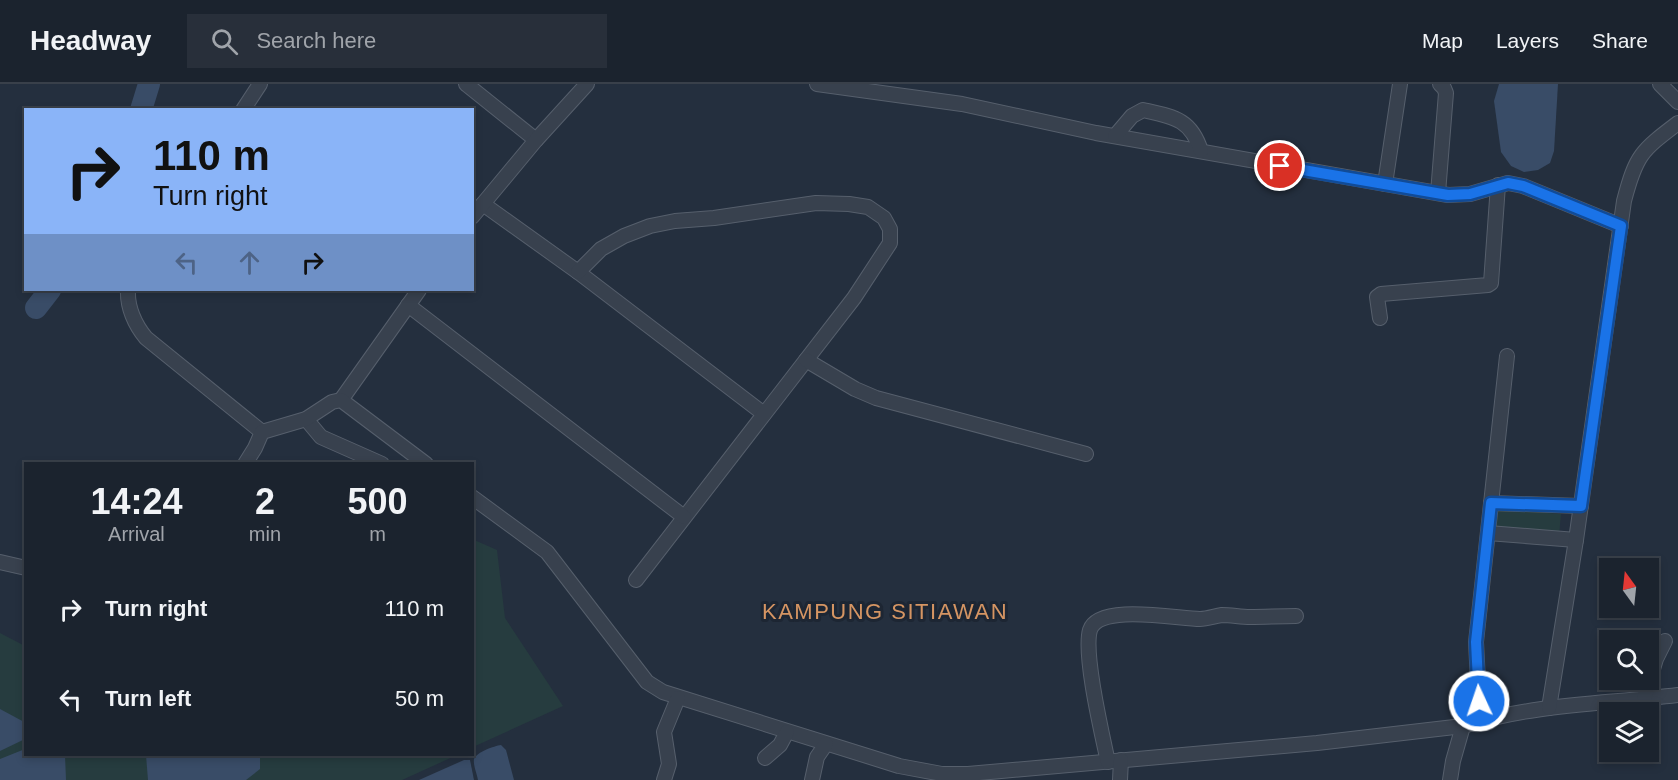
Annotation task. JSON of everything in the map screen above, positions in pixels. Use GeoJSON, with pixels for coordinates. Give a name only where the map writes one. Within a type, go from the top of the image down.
{"type":"FeatureCollection","features":[{"type":"Feature","properties":{"kind":"street"},"geometry":{"type":"LineString","coordinates":[[244,108],[260,84]]}},
{"type":"Feature","properties":{"kind":"street"},"geometry":{"type":"LineString","coordinates":[[466,84],[536,140]]}},
{"type":"Feature","properties":{"kind":"street"},"geometry":{"type":"LineString","coordinates":[[474,215],[536,140],[587,84]]}},
{"type":"Feature","properties":{"kind":"street"},"geometry":{"type":"LineString","coordinates":[[818,84],[962,104],[1115,136],[1448,195],[1470,194],[1508,183],[1523,186],[1621,226]]}},
{"type":"Feature","properties":{"kind":"street"},"geometry":{"type":"LineString","coordinates":[[1385,184],[1400,84]]}},
{"type":"Feature","properties":{"kind":"street"},"geometry":{"type":"LineString","coordinates":[[1438,193],[1446,93],[1440,84]]}},
{"type":"Feature","properties":{"kind":"street"},"geometry":{"type":"LineString","coordinates":[[1660,84],[1678,102]]}},
{"type":"Feature","properties":{"kind":"street"},"geometry":{"type":"LineString","coordinates":[[1115,136],[1132,116],[1143,110],[1180,120],[1191,130],[1201,151]]}},
{"type":"Feature","properties":{"kind":"street"},"geometry":{"type":"LineString","coordinates":[[1549,708],[1576,540],[1624,201],[1638,159],[1646,148],[1678,123]]}},
{"type":"Feature","properties":{"kind":"street"},"geometry":{"type":"LineString","coordinates":[[1380,318],[1377,297],[1381,294],[1491,283],[1498,185]]}},
{"type":"Feature","properties":{"kind":"street"},"geometry":{"type":"LineString","coordinates":[[578,272],[601,249],[624,236],[650,226],[816,203],[868,207],[884,218],[890,230],[890,243],[854,298],[636,580]]}},
{"type":"Feature","properties":{"kind":"street"},"geometry":{"type":"LineString","coordinates":[[483,204],[578,272],[764,414]]}},
{"type":"Feature","properties":{"kind":"street"},"geometry":{"type":"LineString","coordinates":[[128,291],[133,319],[146,339],[262,432]]}},
{"type":"Feature","properties":{"kind":"street"},"geometry":{"type":"LineString","coordinates":[[246,462],[262,432],[306,419],[333,402],[341,400],[418,291]]}},
{"type":"Feature","properties":{"kind":"street"},"geometry":{"type":"LineString","coordinates":[[408,305],[684,517]]}},
{"type":"Feature","properties":{"kind":"street"},"geometry":{"type":"LineString","coordinates":[[1480,721],[1476,642],[1507,356]]}},
{"type":"Feature","properties":{"kind":"street"},"geometry":{"type":"LineString","coordinates":[[806,360],[855,389],[876,398],[1086,454]]}},
{"type":"Feature","properties":{"kind":"street"},"geometry":{"type":"LineString","coordinates":[[341,400],[423,462]]}},
{"type":"Feature","properties":{"kind":"street"},"geometry":{"type":"LineString","coordinates":[[306,419],[321,437],[377,462]]}},
{"type":"Feature","properties":{"kind":"street"},"geometry":{"type":"LineString","coordinates":[[474,498],[547,552],[647,682],[663,692],[898,766],[942,774],[968,774],[1317,743],[1463,726],[1549,708],[1678,696]]}},
{"type":"Feature","properties":{"kind":"street"},"geometry":{"type":"LineString","coordinates":[[1491,503],[1581,506]]}},
{"type":"Feature","properties":{"kind":"street"},"geometry":{"type":"LineString","coordinates":[[1488,533],[1576,540]]}},
{"type":"Feature","properties":{"kind":"street"},"geometry":{"type":"LineString","coordinates":[[0,562],[24,568]]}},
{"type":"Feature","properties":{"kind":"street"},"geometry":{"type":"LineString","coordinates":[[1120,780],[1097,709],[1089,652],[1090,630],[1099,620],[1124,615],[1200,619],[1223,615],[1296,616]]}},
{"type":"Feature","properties":{"kind":"street"},"geometry":{"type":"LineString","coordinates":[[1644,699],[1656,659],[1665,640]]}},
{"type":"Feature","properties":{"kind":"street"},"geometry":{"type":"LineString","coordinates":[[664,780],[669,764],[664,732],[678,698]]}},
{"type":"Feature","properties":{"kind":"street"},"geometry":{"type":"LineString","coordinates":[[1450,780],[1463,726]]}},
{"type":"Feature","properties":{"kind":"street"},"geometry":{"type":"LineString","coordinates":[[765,758],[780,745],[787,732]]}},
{"type":"Feature","properties":{"kind":"street"},"geometry":{"type":"LineString","coordinates":[[812,780],[817,757],[826,744]]}},
{"type":"Feature","properties":{"kind":"green space"},"geometry":{"type":"Polygon","coordinates":[[[1498,509],[1561,514],[1559,536],[1496,529],[1498,509]]]}},
{"type":"Feature","properties":{"kind":"green space"},"geometry":{"type":"Polygon","coordinates":[[[474,540],[497,550],[505,618],[563,706],[474,747],[474,540]]]}},
{"type":"Feature","properties":{"kind":"green space"},"geometry":{"type":"Polygon","coordinates":[[[0,633],[24,645],[24,756],[455,756],[402,780],[0,780],[0,633]]]}},
{"type":"Feature","properties":{"kind":"water"},"geometry":{"type":"Polygon","coordinates":[[[1499,84],[1558,84],[1554,151],[1550,163],[1538,170],[1524,172],[1511,166],[1501,152],[1494,101],[1499,84]]]}},
{"type":"Feature","properties":{"kind":"water"},"geometry":{"type":"Polygon","coordinates":[[[0,709],[24,722],[24,739],[0,751],[0,709]]]}},
{"type":"Feature","properties":{"kind":"water"},"geometry":{"type":"Polygon","coordinates":[[[501,745],[506,750],[514,780],[478,780],[474,759],[482,752],[501,745]]]}},
{"type":"Feature","properties":{"kind":"water"},"geometry":{"type":"Polygon","coordinates":[[[24,749],[24,756],[65,756],[66,780],[0,780],[0,759],[24,749]]]}},
{"type":"Feature","properties":{"kind":"water"},"geometry":{"type":"Polygon","coordinates":[[[146,756],[260,756],[260,769],[246,780],[148,780],[146,756]]]}},
{"type":"Feature","properties":{"kind":"water"},"geometry":{"type":"Polygon","coordinates":[[[464,760],[470,760],[474,780],[419,780],[464,760]]]}},
{"type":"Feature","properties":{"kind":"waterway"},"geometry":{"type":"LineString","coordinates":[[142,108],[149,84]]}},
{"type":"Feature","properties":{"kind":"waterway"},"geometry":{"type":"LineString","coordinates":[[36,308],[49,291]]}},
{"type":"Feature","properties":{"kind":"district","name":"KAMPUNG SITIAWAN"},"geometry":{"type":"Point","coordinates":[885,611]}},
{"type":"Feature","properties":{"kind":"route"},"geometry":{"type":"LineString","coordinates":[[1280,166],[1448,195],[1470,194],[1508,183],[1523,186],[1621,226],[1581,506],[1491,503],[1476,642],[1479,701]]}}]}
